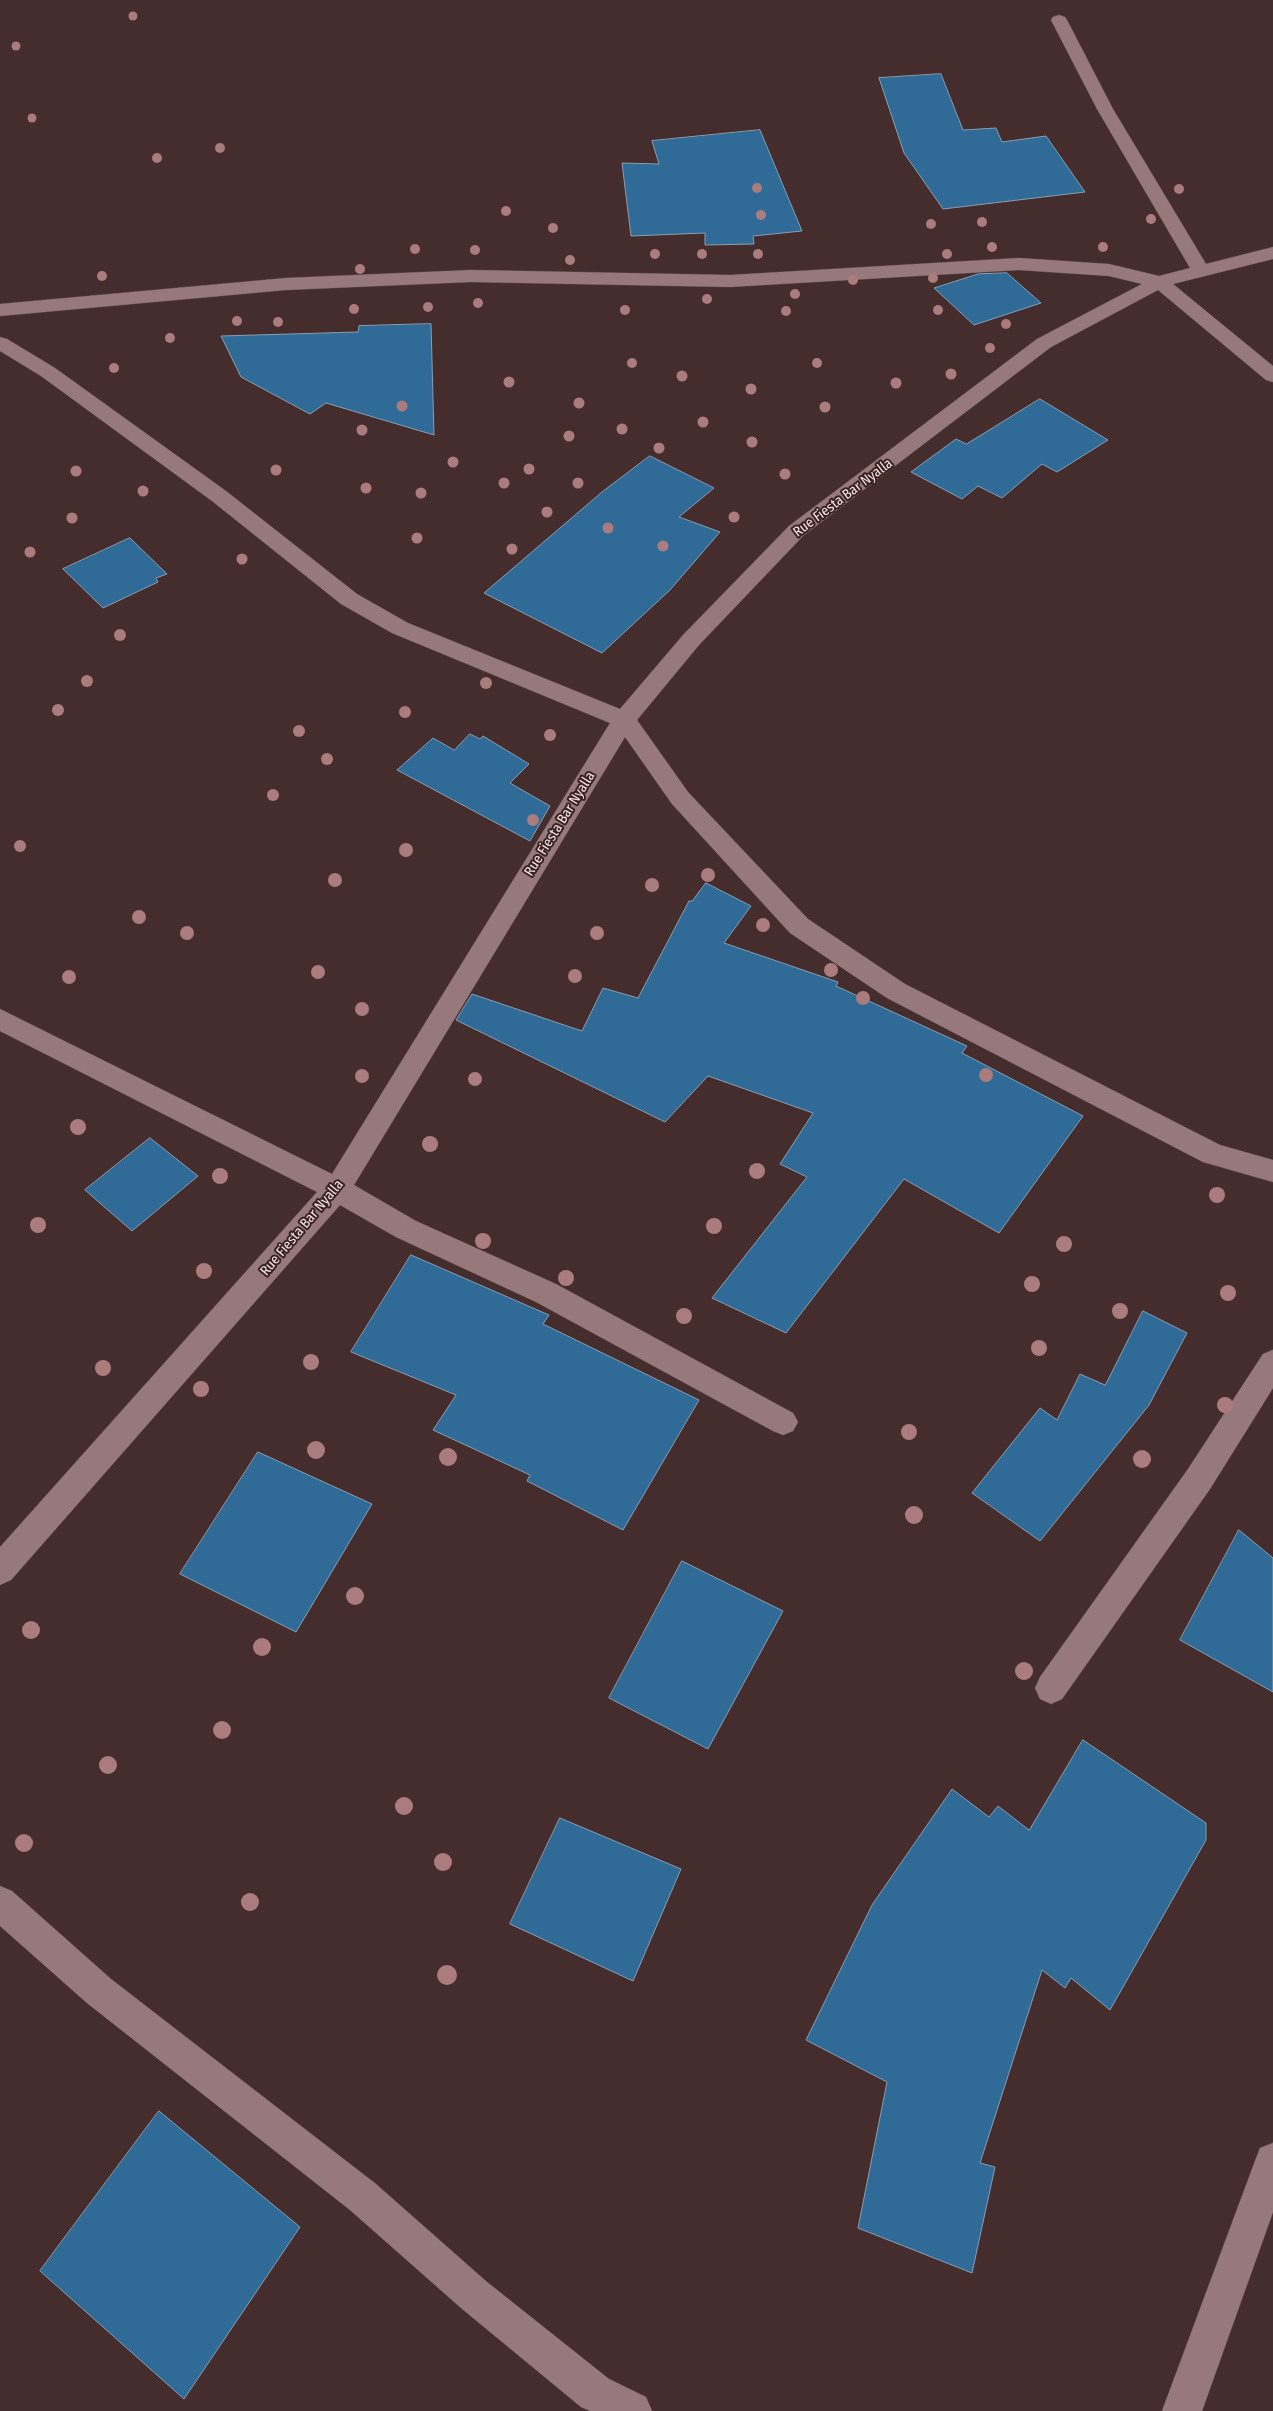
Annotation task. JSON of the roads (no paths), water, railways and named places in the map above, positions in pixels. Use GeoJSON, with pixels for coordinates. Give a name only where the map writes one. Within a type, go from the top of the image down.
{"type":"FeatureCollection","features":[{"type":"Feature","properties":{"kind":"street"},"geometry":{"type":"LineString","coordinates":[[1059,20],[1105,109],[1201,271]]}},
{"type":"Feature","properties":{"kind":"street","name":"Rue Fiesta Bar Nyalla"},"geometry":{"type":"LineString","coordinates":[[0,1570],[337,1189],[624,720],[691,640],[796,531],[1044,343],[1159,282],[1273,253]]}},
{"type":"Feature","properties":{"kind":"street"},"geometry":{"type":"LineString","coordinates":[[0,310],[114,298],[286,284],[471,276],[730,281],[822,278],[1019,264],[1108,270],[1159,282],[1273,376]]}},
{"type":"Feature","properties":{"kind":"street"},"geometry":{"type":"LineString","coordinates":[[0,343],[48,372],[219,496],[349,599],[400,628],[624,720],[680,798],[798,926],[896,991],[1213,1154],[1273,1171]]}},
{"type":"Feature","properties":{"kind":"street"},"geometry":{"type":"LineString","coordinates":[[0,1019],[337,1189],[406,1229],[546,1293],[783,1422]]}},
{"type":"Feature","properties":{"kind":"street"},"geometry":{"type":"LineString","coordinates":[[1051,1688],[1199,1479],[1273,1363]]}},
{"type":"Feature","properties":{"kind":"street"},"geometry":{"type":"LineString","coordinates":[[0,1903],[99,1991],[363,2197],[474,2295],[595,2393],[632,2411]]}},
{"type":"Feature","properties":{"kind":"street"},"geometry":{"type":"LineString","coordinates":[[1182,2411],[1273,2161]]}}]}
